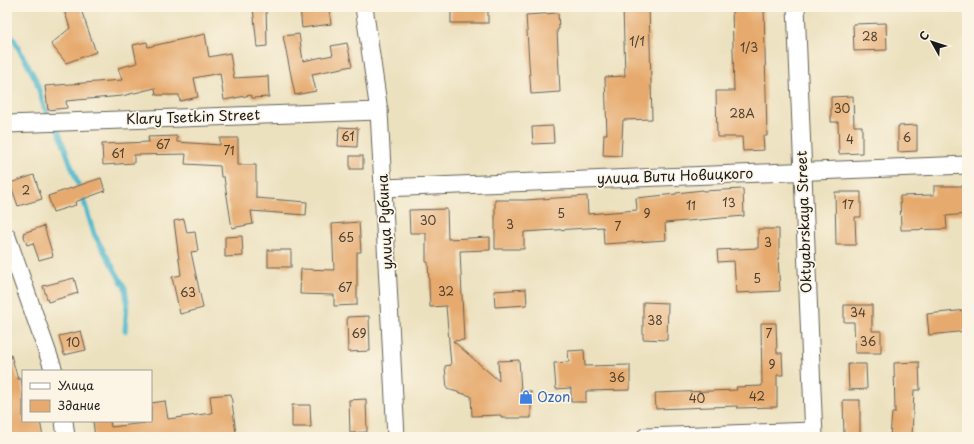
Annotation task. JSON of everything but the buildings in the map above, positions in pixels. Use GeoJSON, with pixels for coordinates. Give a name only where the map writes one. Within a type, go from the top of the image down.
{"type":"FeatureCollection","features":[{"type":"Feature","properties":{"kind":"street","name":"улица Рубина"},"geometry":{"type":"LineString","coordinates":[[364,7],[379,111],[396,437]]}},
{"type":"Feature","properties":{"kind":"street","name":"Oktyabrskaya Street"},"geometry":{"type":"LineString","coordinates":[[796,7],[813,434]]}},
{"type":"Feature","properties":{"kind":"street","name":"Klary Tsetkin Street"},"geometry":{"type":"LineString","coordinates":[[7,124],[379,111]]}},
{"type":"Feature","properties":{"kind":"street","name":"улица Вити Новицкого"},"geometry":{"type":"LineString","coordinates":[[383,188],[967,165]]}},
{"type":"Feature","properties":{"kind":"street"},"geometry":{"type":"LineString","coordinates":[[7,237],[54,370]]}},
{"type":"Feature","properties":{"kind":"street"},"geometry":{"type":"LineString","coordinates":[[64,422],[66,437]]}},
{"type":"Feature","properties":{"kind":"street"},"geometry":{"type":"LineString","coordinates":[[645,437],[813,434]]}},
{"type":"Feature","properties":{"kind":"waterway"},"geometry":{"type":"LineString","coordinates":[[7,27],[36,80],[44,107],[51,119]]}},
{"type":"Feature","properties":{"kind":"waterway"},"geometry":{"type":"LineString","coordinates":[[55,126],[58,130],[82,195],[94,234],[125,288],[127,302],[125,331]]}},
{"type":"Feature","properties":{"kind":"place","name":"Ozon"},"geometry":{"type":"Point","coordinates":[526,397]}}]}
